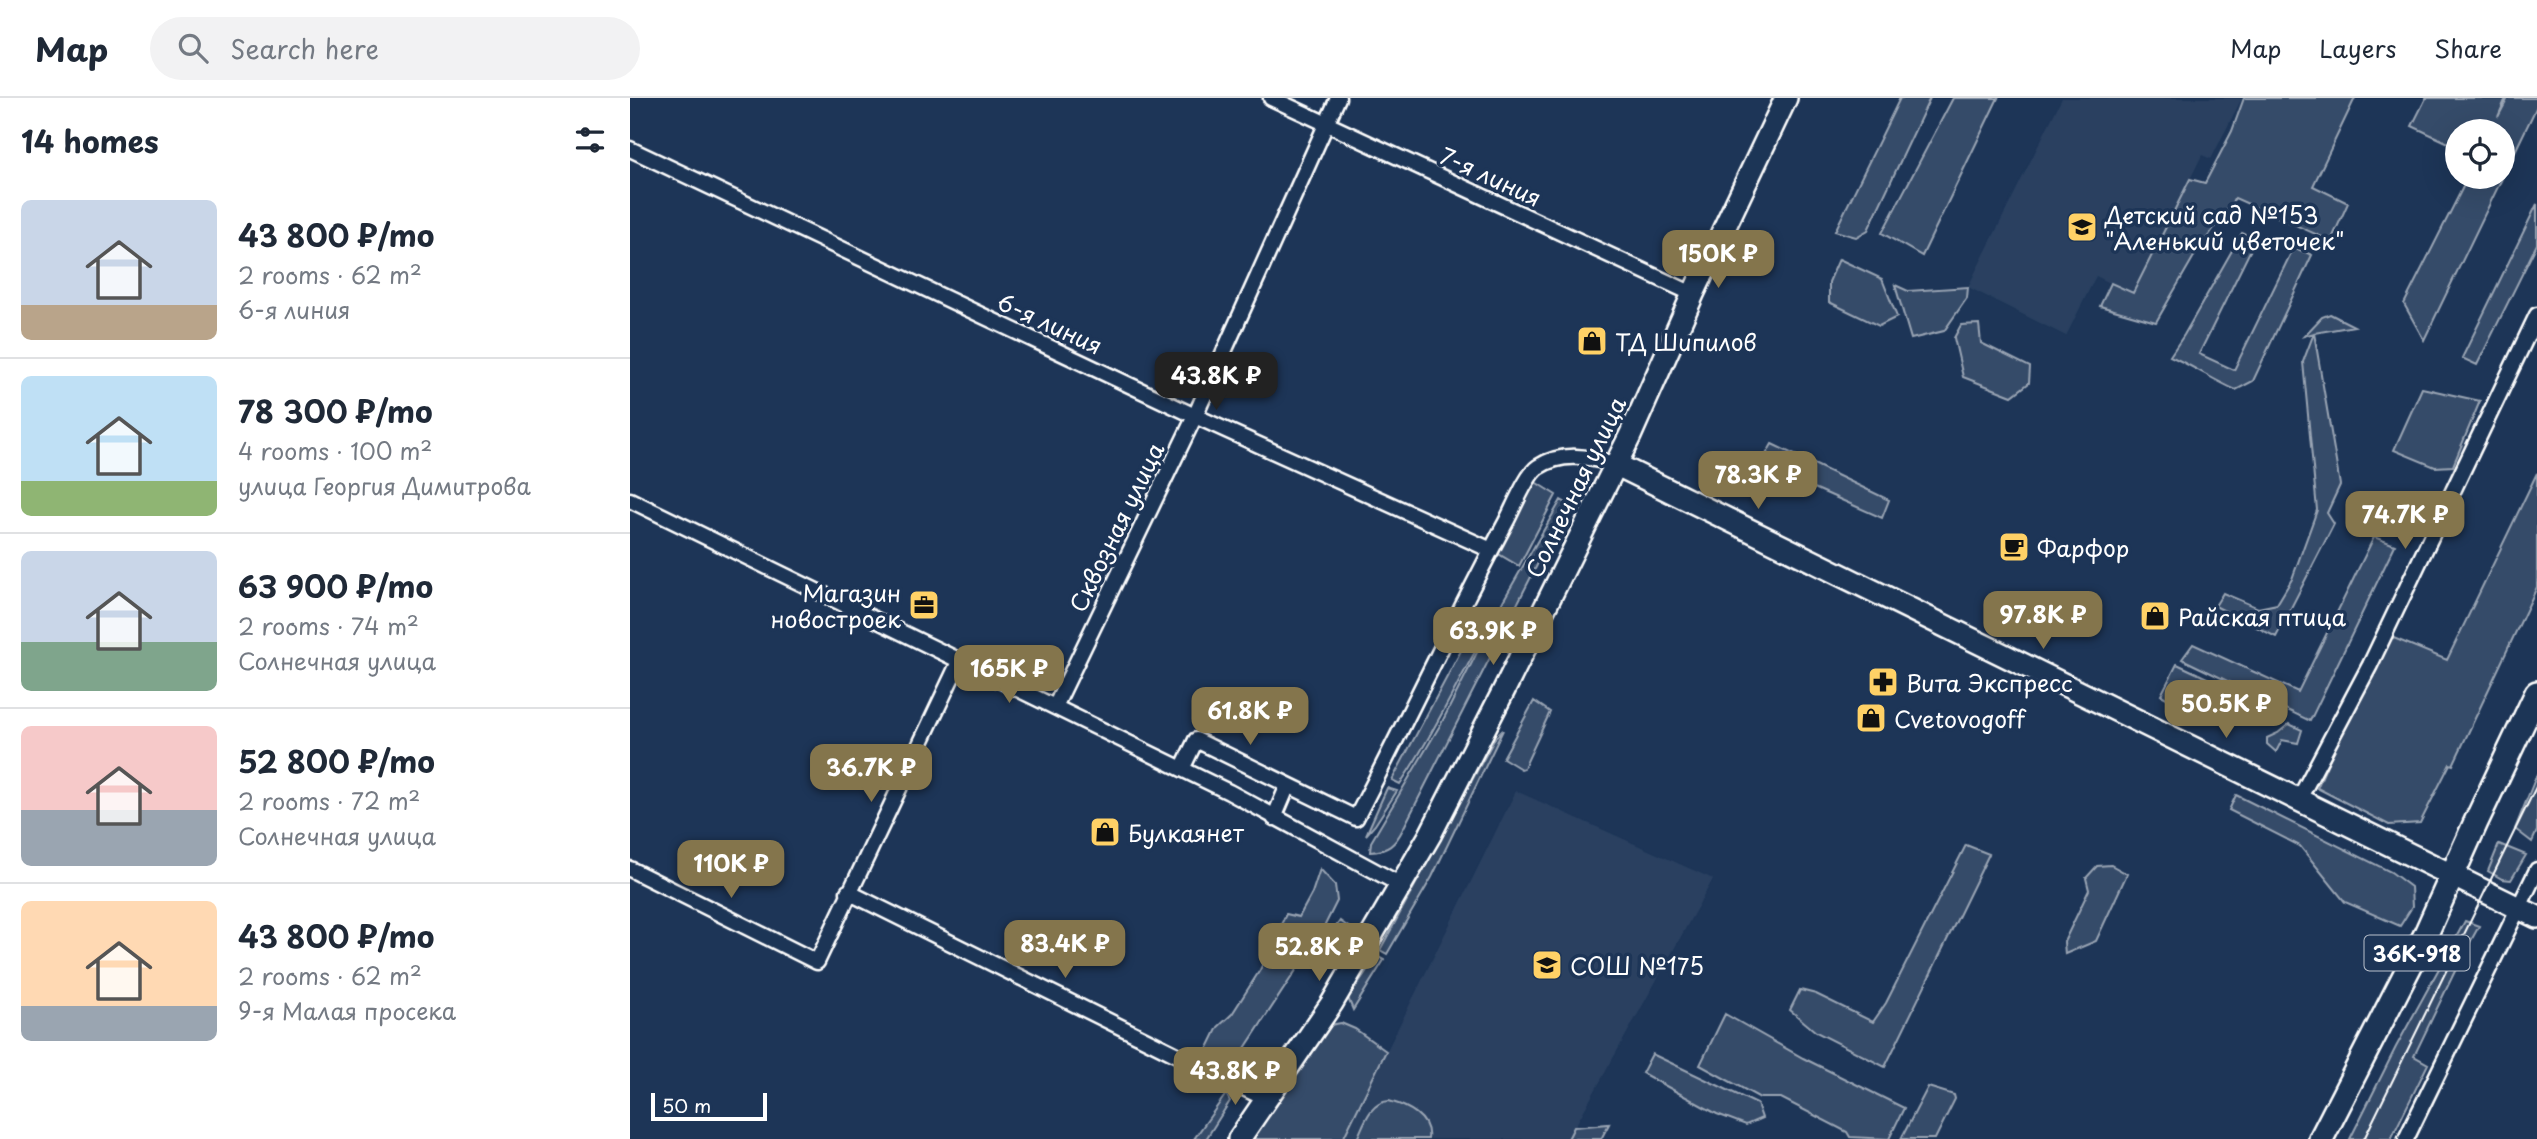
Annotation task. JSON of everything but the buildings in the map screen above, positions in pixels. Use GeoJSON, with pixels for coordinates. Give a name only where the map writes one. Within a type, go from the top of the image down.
{"type":"FeatureCollection","features":[{"type":"Feature","properties":{"kind":"main road","name":"Солнечная улица"},"geometry":{"type":"LineString","coordinates":[[1239,1139],[1332,1003],[1430,835],[1630,436],[1693,294],[1786,98]]}},
{"type":"Feature","properties":{"kind":"main road"},"geometry":{"type":"LineString","coordinates":[[1615,464],[2527,912]]}},
{"type":"Feature","properties":{"kind":"main road","name":"36К-918"},"geometry":{"type":"LineString","coordinates":[[2320,1139],[2420,948],[2537,693]]}},
{"type":"Feature","properties":{"kind":"street","name":"7-я линия"},"geometry":{"type":"LineString","coordinates":[[1271,98],[1693,294]]}},
{"type":"Feature","properties":{"kind":"street","name":"Сквозная улица"},"geometry":{"type":"LineString","coordinates":[[1055,707],[1195,416],[1338,98]]}},
{"type":"Feature","properties":{"kind":"street","name":"6-я линия"},"geometry":{"type":"LineString","coordinates":[[630,149],[1195,416],[1491,550]]}},
{"type":"Feature","properties":{"kind":"street"},"geometry":{"type":"LineString","coordinates":[[2299,799],[2370,665],[2537,315]]}},
{"type":"Feature","properties":{"kind":"street"},"geometry":{"type":"LineString","coordinates":[[1182,769],[1196,740],[1356,818],[1535,468],[1550,460],[1584,456],[1615,464]]}},
{"type":"Feature","properties":{"kind":"street"},"geometry":{"type":"LineString","coordinates":[[630,500],[1182,769],[1401,885]]}},
{"type":"Feature","properties":{"kind":"street"},"geometry":{"type":"LineString","coordinates":[[630,869],[817,962],[959,662]]}},
{"type":"Feature","properties":{"kind":"street"},"geometry":{"type":"LineString","coordinates":[[1274,818],[1289,785]]}},
{"type":"Feature","properties":{"kind":"street"},"geometry":{"type":"LineString","coordinates":[[2406,1139],[2527,912],[2537,870]]}},
{"type":"Feature","properties":{"kind":"street"},"geometry":{"type":"LineString","coordinates":[[848,892],[1266,1100]]}},
{"type":"Feature","properties":{"kind":"shaded area"},"geometry":{"type":"Polygon","coordinates":[[[1900,98],[1930,98],[1868,230],[1856,237],[1835,231],[1900,98]]]}},
{"type":"Feature","properties":{"kind":"shaded area"},"geometry":{"type":"Polygon","coordinates":[[[1953,98],[1998,98],[1922,256],[1882,233],[1953,98]]]}},
{"type":"Feature","properties":{"kind":"shaded area","name":"Детский сад №153 \"Аленький цветочек\""},"geometry":{"type":"Polygon","coordinates":[[[2062,98],[2242,98],[2211,159],[2202,155],[2133,294],[2096,276],[2066,336],[1968,287],[2062,98]]]}},
{"type":"Feature","properties":{"kind":"shaded area"},"geometry":{"type":"Polygon","coordinates":[[[2244,98],[2355,98],[2313,186],[2348,203],[2331,241],[2235,198],[2193,258],[2156,322],[2100,306],[2111,283],[2133,293],[2190,179],[2205,183],[2232,131],[2244,98]]]}},
{"type":"Feature","properties":{"kind":"shaded area"},"geometry":{"type":"Polygon","coordinates":[[[2426,98],[2506,98],[2498,117],[2508,98],[2537,98],[2537,106],[2515,152],[2515,119],[2445,119],[2445,141],[2412,126],[2426,98]]]}},
{"type":"Feature","properties":{"kind":"shaded area"},"geometry":{"type":"Polygon","coordinates":[[[2462,189],[2497,189],[2424,340],[2404,304],[2462,189]]]}},
{"type":"Feature","properties":{"kind":"shaded area"},"geometry":{"type":"Polygon","coordinates":[[[2537,204],[2537,244],[2477,365],[2462,358],[2537,204]]]}},
{"type":"Feature","properties":{"kind":"shaded area"},"geometry":{"type":"Polygon","coordinates":[[[2242,233],[2256,239],[2199,354],[2234,370],[2290,255],[2295,248],[2312,255],[2253,381],[2236,390],[2170,356],[2242,233]]]}},
{"type":"Feature","properties":{"kind":"shaded area"},"geometry":{"type":"Polygon","coordinates":[[[1839,259],[1882,279],[1897,317],[1879,326],[1829,302],[1829,282],[1839,259]]]}},
{"type":"Feature","properties":{"kind":"shaded area"},"geometry":{"type":"Polygon","coordinates":[[[1895,285],[1908,291],[1968,287],[1967,298],[1944,331],[1911,339],[1895,285]]]}},
{"type":"Feature","properties":{"kind":"shaded area"},"geometry":{"type":"Polygon","coordinates":[[[2330,314],[2354,326],[2304,336],[2322,317],[2330,314]]]}},
{"type":"Feature","properties":{"kind":"shaded area"},"geometry":{"type":"Polygon","coordinates":[[[1979,324],[1981,343],[2030,367],[2029,383],[2012,396],[1963,377],[1954,338],[1961,325],[1979,324]]]}},
{"type":"Feature","properties":{"kind":"shaded area"},"geometry":{"type":"Polygon","coordinates":[[[2314,333],[2340,485],[2327,513],[2334,524],[2276,637],[2215,606],[2223,593],[2258,608],[2277,604],[2292,579],[2317,510],[2303,362],[2314,333]]]}},
{"type":"Feature","properties":{"kind":"shaded area"},"geometry":{"type":"Polygon","coordinates":[[[2422,388],[2480,401],[2453,466],[2435,467],[2394,450],[2422,388]]]}},
{"type":"Feature","properties":{"kind":"shaded area"},"geometry":{"type":"Polygon","coordinates":[[[1772,444],[1889,500],[1882,518],[1803,483],[1763,460],[1772,444]]]}},
{"type":"Feature","properties":{"kind":"shaded area"},"geometry":{"type":"Polygon","coordinates":[[[2537,473],[2537,587],[2453,765],[2450,764],[2420,823],[2389,825],[2317,788],[2384,634],[2447,660],[2537,473]]]}},
{"type":"Feature","properties":{"kind":"shaded area"},"geometry":{"type":"Polygon","coordinates":[[[1532,480],[1556,495],[1519,566],[1497,553],[1532,480]]]}},
{"type":"Feature","properties":{"kind":"shaded area"},"geometry":{"type":"Polygon","coordinates":[[[1561,500],[1568,504],[1400,835],[1386,849],[1370,852],[1371,842],[1442,722],[1503,601],[1561,500]]]}},
{"type":"Feature","properties":{"kind":"shaded area"},"geometry":{"type":"Polygon","coordinates":[[[2374,537],[2395,545],[2310,721],[2182,659],[2193,644],[2298,692],[2374,537]]]}},
{"type":"Feature","properties":{"kind":"shaded area"},"geometry":{"type":"Polygon","coordinates":[[[1480,608],[1489,613],[1492,621],[1400,784],[1392,780],[1463,647],[1453,642],[1467,615],[1476,613],[1480,608]]]}},
{"type":"Feature","properties":{"kind":"shaded area"},"geometry":{"type":"Polygon","coordinates":[[[2177,664],[2248,697],[2251,724],[2215,712],[2202,717],[2161,695],[2177,664]]]}},
{"type":"Feature","properties":{"kind":"shaded area"},"geometry":{"type":"Polygon","coordinates":[[[1534,701],[1550,712],[1524,768],[1521,769],[1503,758],[1534,701]]]}},
{"type":"Feature","properties":{"kind":"shaded area"},"geometry":{"type":"Polygon","coordinates":[[[2289,724],[2302,730],[2298,743],[2282,740],[2276,752],[2267,744],[2267,738],[2289,724]]]}},
{"type":"Feature","properties":{"kind":"shaded area"},"geometry":{"type":"Polygon","coordinates":[[[1503,730],[1432,877],[1387,954],[1380,950],[1495,738],[1503,730]]]}},
{"type":"Feature","properties":{"kind":"shaded area"},"geometry":{"type":"Polygon","coordinates":[[[2537,774],[2537,831],[2532,842],[2515,829],[2537,774]]]}},
{"type":"Feature","properties":{"kind":"shaded area"},"geometry":{"type":"Polygon","coordinates":[[[1387,788],[1397,791],[1366,835],[1387,788]]]}},
{"type":"Feature","properties":{"kind":"shaded area","name":"СОШ №175"},"geometry":{"type":"Polygon","coordinates":[[[1516,791],[1713,879],[1568,1139],[1343,1139],[1516,791]]]}},
{"type":"Feature","properties":{"kind":"shaded area"},"geometry":{"type":"Polygon","coordinates":[[[2236,795],[2391,872],[2411,887],[2412,907],[2400,926],[2345,902],[2300,846],[2229,810],[2236,795]]]}},
{"type":"Feature","properties":{"kind":"shaded area"},"geometry":{"type":"Polygon","coordinates":[[[2499,844],[2526,855],[2511,880],[2502,879],[2488,871],[2499,844]]]}},
{"type":"Feature","properties":{"kind":"shaded area"},"geometry":{"type":"Polygon","coordinates":[[[1966,845],[1989,854],[1885,1067],[1816,1032],[1790,1010],[1800,990],[1816,994],[1873,1022],[1886,1003],[1966,845]]]}},
{"type":"Feature","properties":{"kind":"shaded area"},"geometry":{"type":"Polygon","coordinates":[[[2111,865],[2127,874],[2096,941],[2065,954],[2064,942],[2089,890],[2086,878],[2097,866],[2111,865]]]}},
{"type":"Feature","properties":{"kind":"shaded area"},"geometry":{"type":"Polygon","coordinates":[[[1320,869],[1335,885],[1337,901],[1323,929],[1228,1074],[1203,1058],[1218,1027],[1232,1014],[1260,970],[1286,914],[1299,917],[1312,893],[1320,869]]]}},
{"type":"Feature","properties":{"kind":"shaded area"},"geometry":{"type":"Polygon","coordinates":[[[1340,921],[1350,928],[1316,960],[1314,958],[1340,921]]]}},
{"type":"Feature","properties":{"kind":"shaded area"},"geometry":{"type":"Polygon","coordinates":[[[2465,921],[2479,926],[2462,957],[2450,951],[2445,962],[2456,969],[2414,1056],[2428,1064],[2391,1139],[2350,1139],[2396,1047],[2465,921]]]}},
{"type":"Feature","properties":{"kind":"shaded area"},"geometry":{"type":"Polygon","coordinates":[[[1377,956],[1384,960],[1353,1010],[1348,998],[1377,956]]]}},
{"type":"Feature","properties":{"kind":"shaded area"},"geometry":{"type":"Polygon","coordinates":[[[1725,1014],[1803,1058],[1904,1108],[1889,1139],[1850,1137],[1847,1132],[1781,1098],[1760,1098],[1700,1065],[1725,1014]]]}},
{"type":"Feature","properties":{"kind":"shaded area"},"geometry":{"type":"Polygon","coordinates":[[[1341,1023],[1355,1029],[1386,1051],[1343,1139],[1252,1139],[1330,1025],[1341,1023]]]}},
{"type":"Feature","properties":{"kind":"shaded area"},"geometry":{"type":"Polygon","coordinates":[[[1652,1054],[1757,1104],[1762,1118],[1746,1125],[1717,1114],[1642,1073],[1652,1054]]]}},
{"type":"Feature","properties":{"kind":"shaded area"},"geometry":{"type":"Polygon","coordinates":[[[1928,1087],[1954,1095],[1955,1099],[1935,1139],[1901,1139],[1928,1087]]]}},
{"type":"Feature","properties":{"kind":"shaded area"},"geometry":{"type":"Polygon","coordinates":[[[1226,1094],[1230,1101],[1206,1139],[1194,1139],[1226,1094]]]}},
{"type":"Feature","properties":{"kind":"shaded area"},"geometry":{"type":"Polygon","coordinates":[[[1389,1101],[1410,1109],[1422,1119],[1426,1124],[1428,1139],[1357,1139],[1372,1110],[1382,1102],[1389,1101]]]}},
{"type":"Feature","properties":{"kind":"shaded area"},"geometry":{"type":"Polygon","coordinates":[[[1609,1124],[1601,1139],[1568,1139],[1574,1127],[1609,1124]]]}},
{"type":"Feature","properties":{"kind":"tram line"},"geometry":{"type":"LineString","coordinates":[[2364,1139],[2537,785]]}},
{"type":"Feature","properties":{"kind":"place","name":"Детский сад №153 \"Аленький цветочек\""},"geometry":{"type":"Point","coordinates":[2082,227]}},
{"type":"Feature","properties":{"kind":"place","name":"ТД Шипилов"},"geometry":{"type":"Point","coordinates":[1592,341]}},
{"type":"Feature","properties":{"kind":"place","name":"Фарфор"},"geometry":{"type":"Point","coordinates":[2014,547]}},
{"type":"Feature","properties":{"kind":"place","name":"Магазин новостроек"},"geometry":{"type":"Point","coordinates":[924,605]}},
{"type":"Feature","properties":{"kind":"place","name":"Райская птица"},"geometry":{"type":"Point","coordinates":[2155,616]}},
{"type":"Feature","properties":{"kind":"place","name":"Вита Экспресс"},"geometry":{"type":"Point","coordinates":[1883,682]}},
{"type":"Feature","properties":{"kind":"place","name":"Cvetovogoff"},"geometry":{"type":"Point","coordinates":[1871,718]}},
{"type":"Feature","properties":{"kind":"place","name":"Булкаянет"},"geometry":{"type":"Point","coordinates":[1105,832]}},
{"type":"Feature","properties":{"kind":"place","name":"СОШ №175"},"geometry":{"type":"Point","coordinates":[1547,965]}}]}
